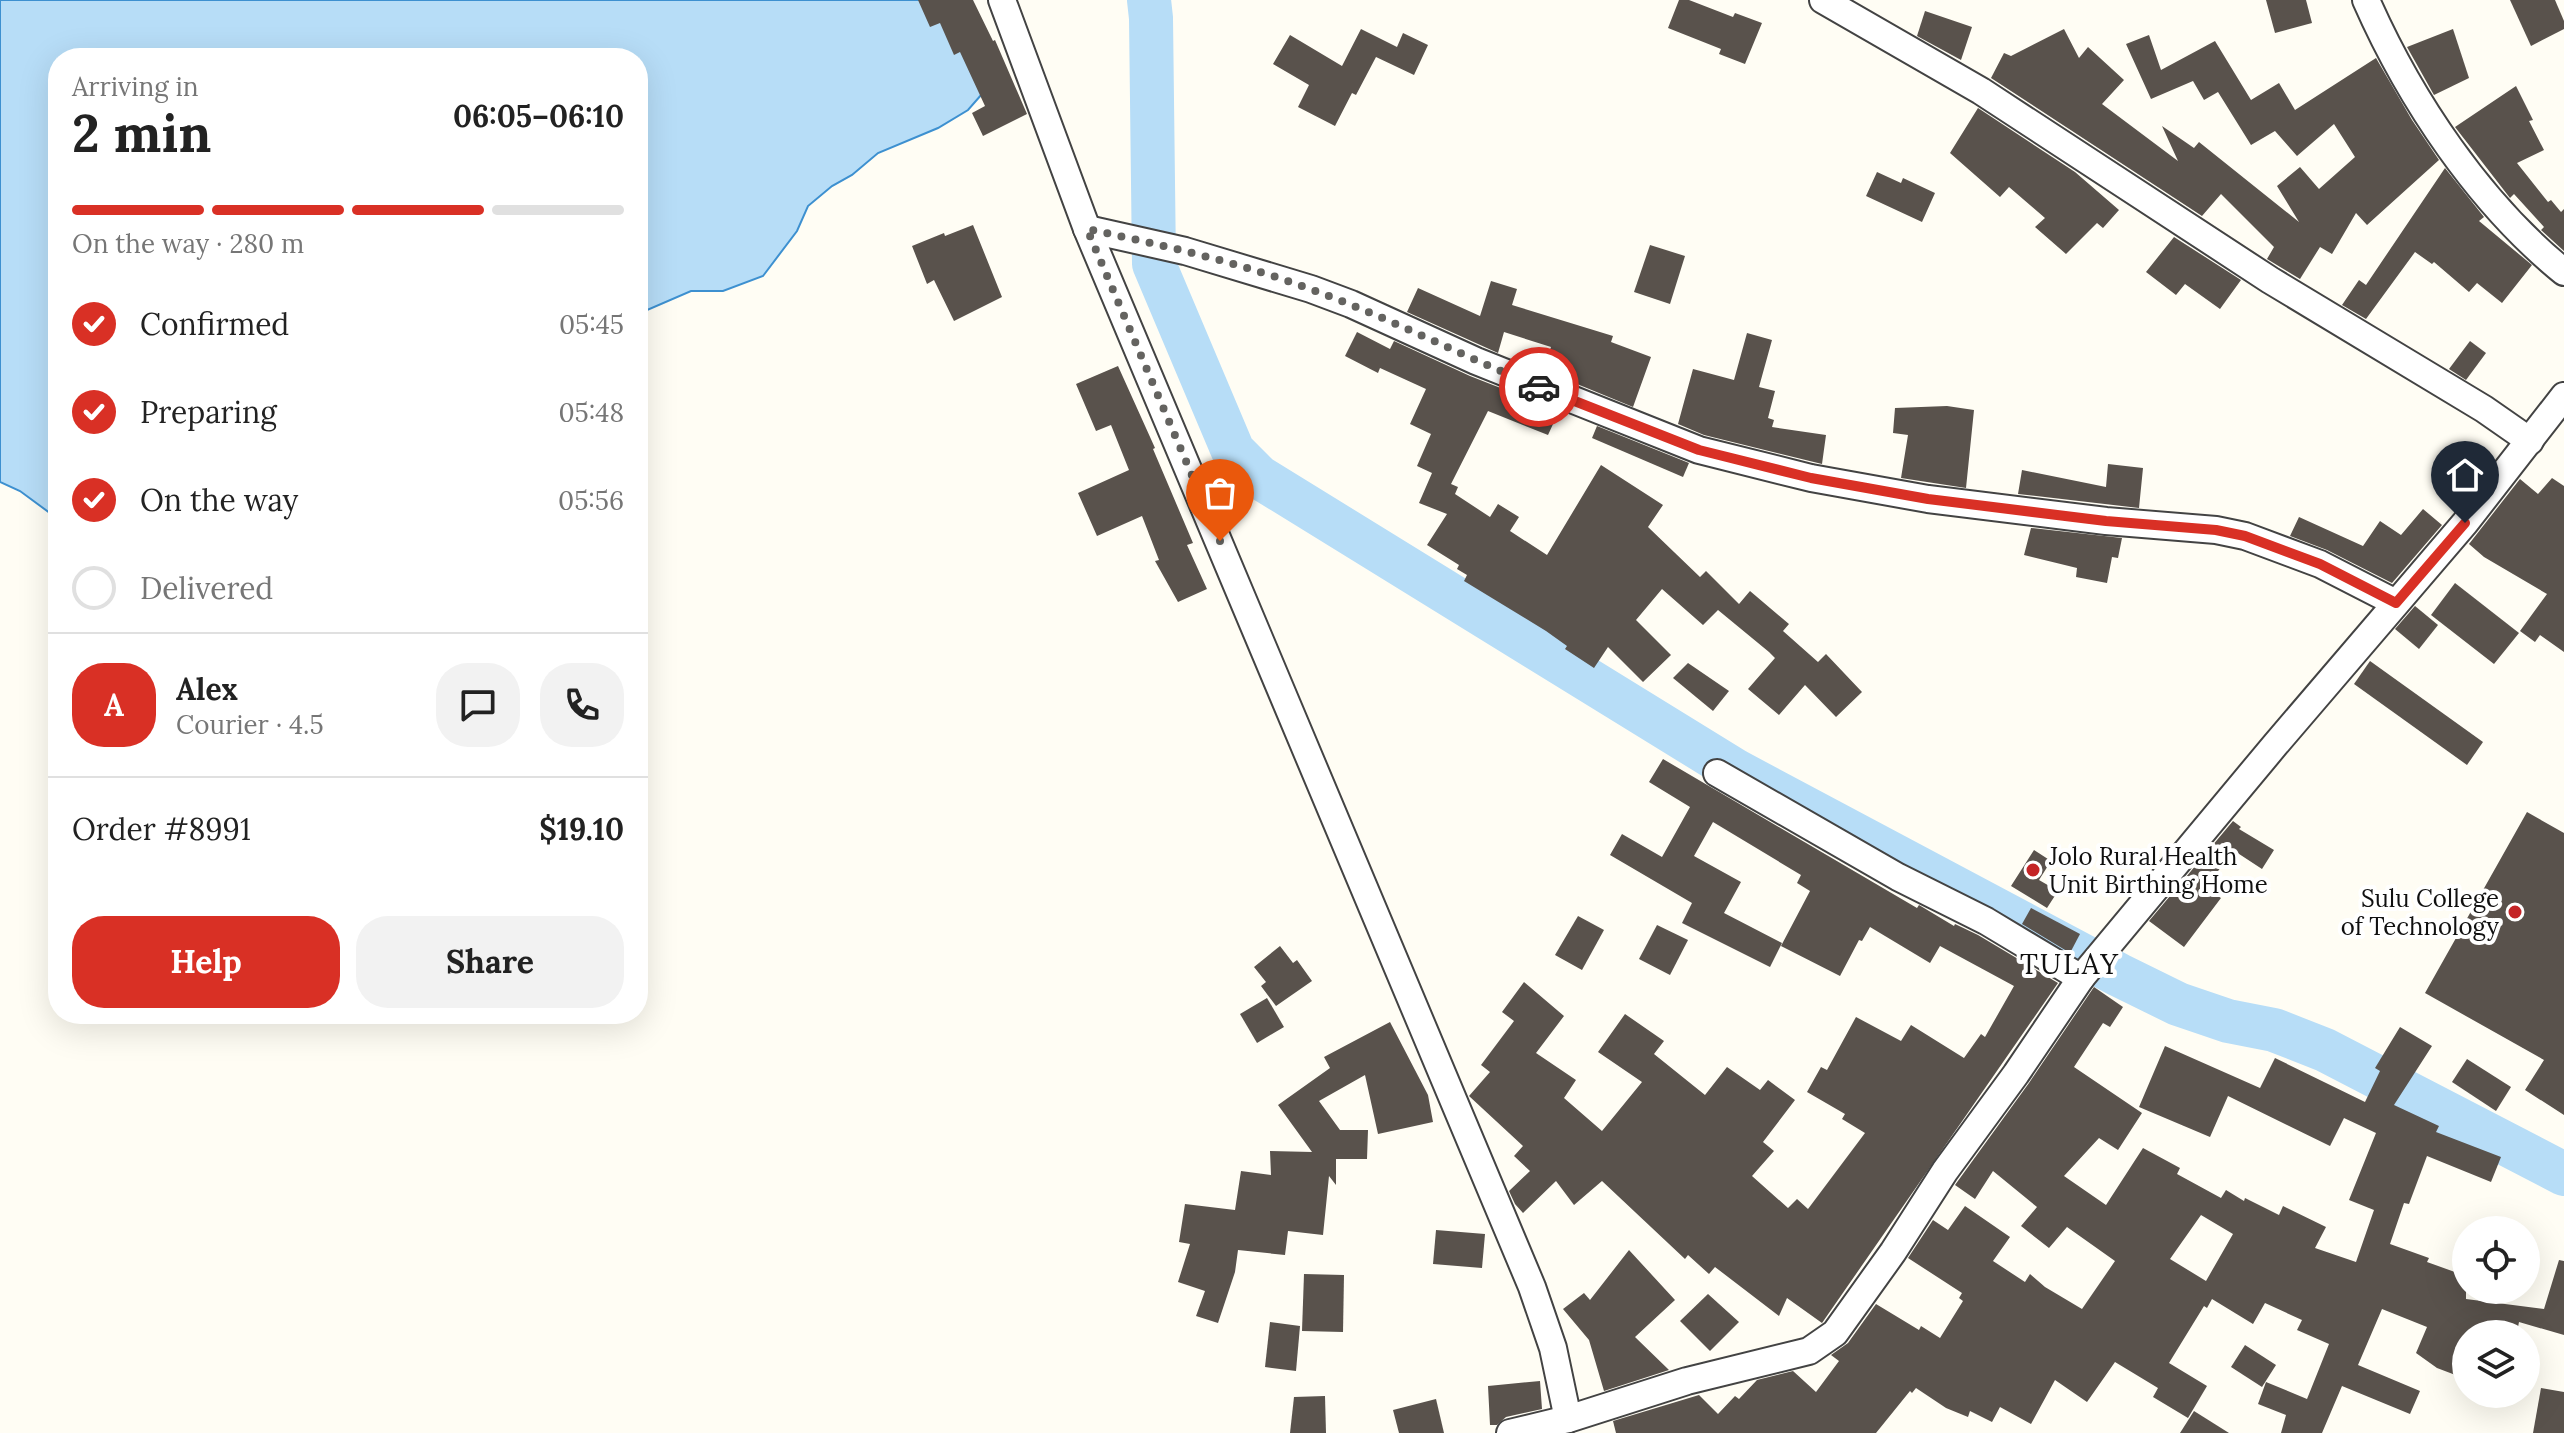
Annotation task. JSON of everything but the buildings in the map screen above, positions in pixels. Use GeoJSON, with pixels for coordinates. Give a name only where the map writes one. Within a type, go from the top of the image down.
{"type":"FeatureCollection","features":[{"type":"Feature","properties":{"kind":"street"},"geometry":{"type":"LineString","coordinates":[[1002,0],[1087,229],[1532,1287],[1553,1348],[1568,1419]]}},
{"type":"Feature","properties":{"kind":"street"},"geometry":{"type":"LineString","coordinates":[[1823,0],[1981,91],[2270,280],[2448,387],[2530,441]]}},
{"type":"Feature","properties":{"kind":"street"},"geometry":{"type":"LineString","coordinates":[[2366,0],[2424,107],[2465,170],[2503,217],[2564,272]]}},
{"type":"Feature","properties":{"kind":"street"},"geometry":{"type":"LineString","coordinates":[[1087,229],[1185,251],[1274,276],[1351,304],[1476,361],[1699,450],[1811,478],[1928,499],[2106,521],[2216,530],[2245,536],[2320,564],[2396,603]]}},
{"type":"Feature","properties":{"kind":"street"},"geometry":{"type":"LineString","coordinates":[[1510,1433],[1568,1419],[1687,1381],[1809,1351],[1835,1333],[2091,967],[2396,603],[2564,396]]}},
{"type":"Feature","properties":{"kind":"street"},"geometry":{"type":"LineString","coordinates":[[1717,773],[1898,877],[1986,921],[2091,967]]}},
{"type":"Feature","properties":{"kind":"water"},"geometry":{"type":"Polygon","coordinates":[[[0,0],[944,0],[982,94],[968,110],[938,128],[878,153],[852,175],[832,186],[808,206],[797,231],[763,276],[723,291],[691,291],[648,310],[648,48],[48,48],[48,512],[20,491],[0,482],[0,0]]]}},
{"type":"Feature","properties":{"kind":"waterway"},"geometry":{"type":"LineString","coordinates":[[1149,0],[1154,264],[1233,451],[1259,477],[1736,771],[2178,1004],[2228,1021],[2274,1030],[2325,1050],[2564,1174]]}},
{"type":"Feature","properties":{"kind":"way so far"},"geometry":{"type":"LineString","coordinates":[[1220,541],[1087,229],[1185,251],[1274,276],[1351,304],[1539,387]]}},
{"type":"Feature","properties":{"kind":"place","name":"Jolo Rural Health Unit Birthing Home"},"geometry":{"type":"Point","coordinates":[2033,870]}},
{"type":"Feature","properties":{"kind":"place","name":"Sulu College of Technology"},"geometry":{"type":"Point","coordinates":[2515,912]}},
{"type":"Feature","properties":{"kind":"district","name":"TULAY"},"geometry":{"type":"Point","coordinates":[2070,964]}},
{"type":"Feature","properties":{"kind":"route"},"geometry":{"type":"LineString","coordinates":[[1539,387],[1699,450],[1811,478],[1928,499],[2106,521],[2216,530],[2245,536],[2320,564],[2396,603],[2465,523]]}}]}
